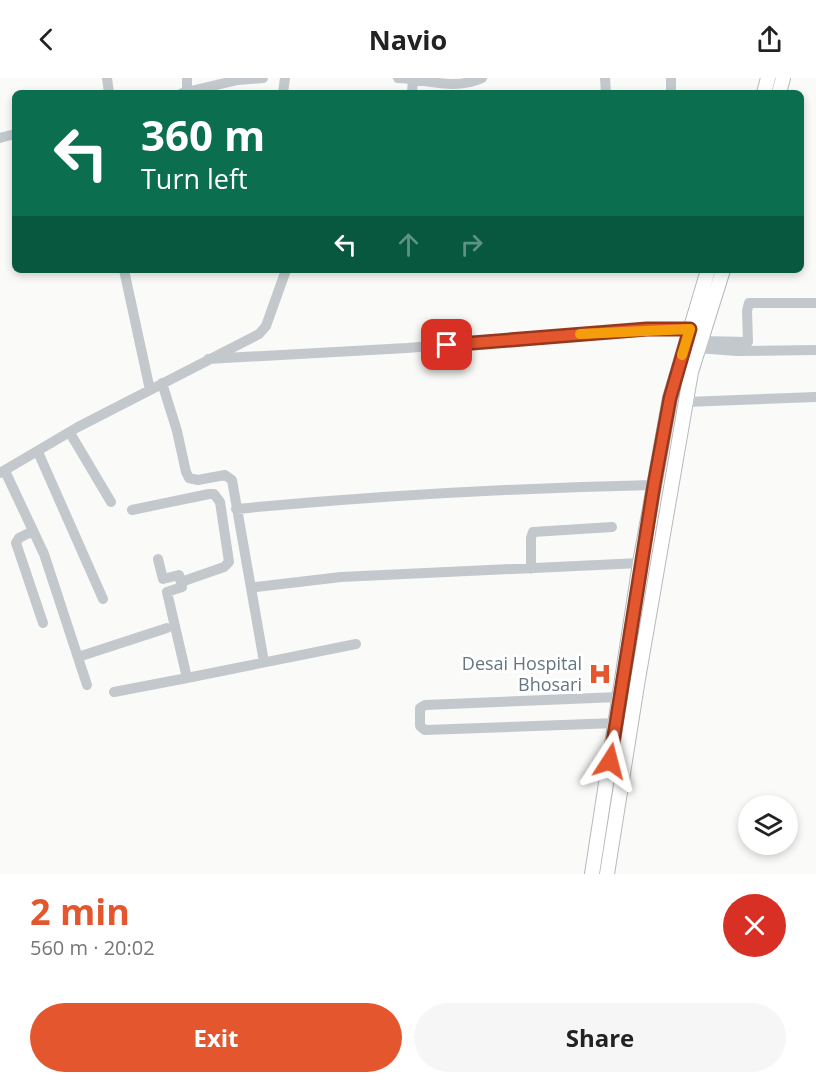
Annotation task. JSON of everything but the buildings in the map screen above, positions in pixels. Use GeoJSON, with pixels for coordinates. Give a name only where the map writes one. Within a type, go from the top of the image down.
{"type":"FeatureCollection","features":[{"type":"Feature","properties":{"kind":"main road"},"geometry":{"type":"LineString","coordinates":[[607,874],[649,610],[708,273]]}},
{"type":"Feature","properties":{"kind":"main road"},"geometry":{"type":"LineString","coordinates":[[592,874],[640,563],[670,398],[697,338],[722,273]]}},
{"type":"Feature","properties":{"kind":"street"},"geometry":{"type":"LineString","coordinates":[[194,90],[263,78]]}},
{"type":"Feature","properties":{"kind":"street"},"geometry":{"type":"LineString","coordinates":[[398,78],[471,88],[482,78]]}},
{"type":"Feature","properties":{"kind":"street"},"geometry":{"type":"LineString","coordinates":[[447,90],[454,86]]}},
{"type":"Feature","properties":{"kind":"street"},"geometry":{"type":"LineString","coordinates":[[125,273],[150,390]]}},
{"type":"Feature","properties":{"kind":"street"},"geometry":{"type":"LineString","coordinates":[[87,685],[44,554],[2,472],[162,383],[260,334],[266,326],[285,273]]}},
{"type":"Feature","properties":{"kind":"street"},"geometry":{"type":"LineString","coordinates":[[208,359],[407,348],[647,329],[697,338],[748,342],[749,303],[816,303]]}},
{"type":"Feature","properties":{"kind":"street"},"geometry":{"type":"LineString","coordinates":[[697,338],[737,351],[816,350]]}},
{"type":"Feature","properties":{"kind":"street"},"geometry":{"type":"LineString","coordinates":[[162,383],[189,478],[198,480],[225,475],[232,480],[264,662]]}},
{"type":"Feature","properties":{"kind":"street"},"geometry":{"type":"LineString","coordinates":[[686,402],[816,398]]}},
{"type":"Feature","properties":{"kind":"street"},"geometry":{"type":"LineString","coordinates":[[70,433],[111,502]]}},
{"type":"Feature","properties":{"kind":"street"},"geometry":{"type":"LineString","coordinates":[[38,452],[103,599]]}},
{"type":"Feature","properties":{"kind":"street"},"geometry":{"type":"LineString","coordinates":[[236,509],[369,497],[542,487],[654,485]]}},
{"type":"Feature","properties":{"kind":"street"},"geometry":{"type":"LineString","coordinates":[[132,510],[209,494],[217,497],[220,502],[229,562],[227,566],[181,582]]}},
{"type":"Feature","properties":{"kind":"street"},"geometry":{"type":"LineString","coordinates":[[531,569],[533,531],[612,527]]}},
{"type":"Feature","properties":{"kind":"street"},"geometry":{"type":"LineString","coordinates":[[33,531],[19,538],[16,543],[43,623]]}},
{"type":"Feature","properties":{"kind":"street"},"geometry":{"type":"LineString","coordinates":[[158,559],[163,579],[178,575],[181,582],[182,587],[167,592],[187,678]]}},
{"type":"Feature","properties":{"kind":"street"},"geometry":{"type":"LineString","coordinates":[[256,587],[341,577],[640,563]]}},
{"type":"Feature","properties":{"kind":"street"},"geometry":{"type":"LineString","coordinates":[[78,657],[167,628]]}},
{"type":"Feature","properties":{"kind":"street"},"geometry":{"type":"LineString","coordinates":[[114,692],[356,644]]}},
{"type":"Feature","properties":{"kind":"street"},"geometry":{"type":"LineString","coordinates":[[615,723],[425,730],[420,726],[420,708],[425,705],[620,697]]}},
{"type":"Feature","properties":{"kind":"slow traffic"},"geometry":{"type":"LineString","coordinates":[[580,334],[647,329],[690,329],[682,355]]}},
{"type":"Feature","properties":{"kind":"place","name":"Desai Hospital Bhosari"},"geometry":{"type":"Point","coordinates":[600,674]}},
{"type":"Feature","properties":{"kind":"route"},"geometry":{"type":"LineString","coordinates":[[447,345],[647,329],[690,329],[670,398],[640,565],[610,761]]}}]}
